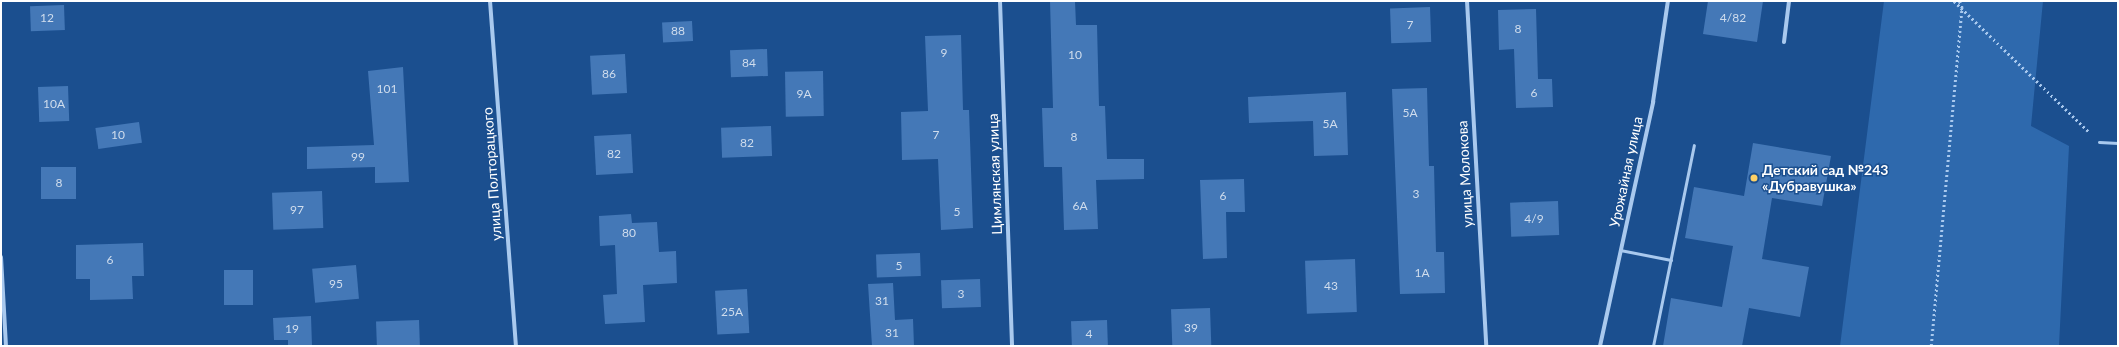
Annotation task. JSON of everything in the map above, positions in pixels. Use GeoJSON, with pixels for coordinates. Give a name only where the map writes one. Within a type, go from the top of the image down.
{"type":"FeatureCollection","features":[{"type":"Feature","properties":{"kind":"street","name":"улица Полторацкого"},"geometry":{"type":"LineString","coordinates":[[490,1],[516,346]]}},
{"type":"Feature","properties":{"kind":"street","name":"Цимлянская улица"},"geometry":{"type":"LineString","coordinates":[[1000,1],[1012,346]]}},
{"type":"Feature","properties":{"kind":"street","name":"улица Молокова"},"geometry":{"type":"LineString","coordinates":[[1467,1],[1486,346]]}},
{"type":"Feature","properties":{"kind":"street","name":"Урожайная улица"},"geometry":{"type":"LineString","coordinates":[[1600,346],[1653,102],[1668,1]]}},
{"type":"Feature","properties":{"kind":"street"},"geometry":{"type":"LineString","coordinates":[[1784,42],[1789,1]]}},
{"type":"Feature","properties":{"kind":"street"},"geometry":{"type":"LineString","coordinates":[[1,257],[6,346]]}},
{"type":"Feature","properties":{"kind":"lane"},"geometry":{"type":"LineString","coordinates":[[2099,142],[2118,143]]}},
{"type":"Feature","properties":{"kind":"lane"},"geometry":{"type":"LineString","coordinates":[[1653,346],[1694,145]]}},
{"type":"Feature","properties":{"kind":"lane"},"geometry":{"type":"LineString","coordinates":[[1620,250],[1671,260]]}},
{"type":"Feature","properties":{"kind":"path"},"geometry":{"type":"LineString","coordinates":[[1954,1],[2099,142]]}},
{"type":"Feature","properties":{"kind":"path"},"geometry":{"type":"LineString","coordinates":[[1930,346],[1962,8],[1959,1]]}},
{"type":"Feature","properties":{"kind":"shaded area"},"geometry":{"type":"Polygon","coordinates":[[[1884,1],[2043,1],[2031,126],[2069,146],[2059,346],[1840,346],[1884,1]]]}},
{"type":"Feature","properties":{"kind":"building"},"geometry":{"type":"Polygon","coordinates":[[[1050,1],[1075,1],[1076,25],[1097,25],[1099,106],[1105,106],[1107,159],[1144,159],[1144,179],[1096,180],[1098,229],[1064,230],[1062,167],[1044,167],[1042,108],[1053,108],[1050,1]]]}},
{"type":"Feature","properties":{"kind":"building"},"geometry":{"type":"Polygon","coordinates":[[[1708,1],[1763,1],[1757,42],[1703,34],[1708,1]]]}},
{"type":"Feature","properties":{"kind":"building"},"geometry":{"type":"Polygon","coordinates":[[[64,5],[65,30],[31,31],[30,6],[64,5]]]}},
{"type":"Feature","properties":{"kind":"building"},"geometry":{"type":"Polygon","coordinates":[[[1430,7],[1431,42],[1391,43],[1390,8],[1430,7]]]}},
{"type":"Feature","properties":{"kind":"building"},"geometry":{"type":"Polygon","coordinates":[[[1536,9],[1538,79],[1552,79],[1553,107],[1516,108],[1514,49],[1499,50],[1498,10],[1536,9]]]}},
{"type":"Feature","properties":{"kind":"building"},"geometry":{"type":"Polygon","coordinates":[[[692,21],[693,41],[663,43],[662,23],[692,21]]]}},
{"type":"Feature","properties":{"kind":"building"},"geometry":{"type":"Polygon","coordinates":[[[961,35],[963,110],[969,110],[973,228],[941,230],[938,159],[902,160],[901,112],[928,111],[925,36],[961,35]]]}},
{"type":"Feature","properties":{"kind":"building"},"geometry":{"type":"Polygon","coordinates":[[[767,49],[768,76],[731,77],[730,50],[767,49]]]}},
{"type":"Feature","properties":{"kind":"building"},"geometry":{"type":"Polygon","coordinates":[[[625,54],[627,93],[592,95],[590,56],[625,54]]]}},
{"type":"Feature","properties":{"kind":"building"},"geometry":{"type":"Polygon","coordinates":[[[403,67],[409,182],[375,183],[375,167],[307,169],[307,147],[374,145],[368,71],[403,67]]]}},
{"type":"Feature","properties":{"kind":"building"},"geometry":{"type":"Polygon","coordinates":[[[823,71],[824,116],[786,117],[785,72],[823,71]]]}},
{"type":"Feature","properties":{"kind":"building"},"geometry":{"type":"Polygon","coordinates":[[[68,86],[69,121],[39,122],[38,87],[68,86]]]}},
{"type":"Feature","properties":{"kind":"building"},"geometry":{"type":"Polygon","coordinates":[[[1427,88],[1429,166],[1434,166],[1436,252],[1444,252],[1445,293],[1400,294],[1392,89],[1427,88]]]}},
{"type":"Feature","properties":{"kind":"building"},"geometry":{"type":"Polygon","coordinates":[[[1346,92],[1348,155],[1314,156],[1313,121],[1249,123],[1248,97],[1346,92]]]}},
{"type":"Feature","properties":{"kind":"building"},"geometry":{"type":"Polygon","coordinates":[[[139,122],[142,143],[98,149],[95,128],[139,122]]]}},
{"type":"Feature","properties":{"kind":"building"},"geometry":{"type":"Polygon","coordinates":[[[771,126],[772,156],[722,158],[721,128],[771,126]]]}},
{"type":"Feature","properties":{"kind":"building"},"geometry":{"type":"Polygon","coordinates":[[[631,134],[633,173],[596,175],[594,136],[631,134]]]}},
{"type":"Feature","properties":{"kind":"building"},"geometry":{"type":"Polygon","coordinates":[[[1753,143],[1831,156],[1822,206],[1772,198],[1762,259],[1809,267],[1800,317],[1749,308],[1742,346],[1663,346],[1671,298],[1722,307],[1733,246],[1685,238],[1694,187],[1744,196],[1753,143]]]}},
{"type":"Feature","properties":{"kind":"building"},"geometry":{"type":"Polygon","coordinates":[[[41,167],[76,167],[76,199],[41,199],[41,167]]]}},
{"type":"Feature","properties":{"kind":"building"},"geometry":{"type":"Polygon","coordinates":[[[1244,179],[1245,212],[1226,212],[1227,258],[1203,259],[1200,180],[1244,179]]]}},
{"type":"Feature","properties":{"kind":"building"},"geometry":{"type":"Polygon","coordinates":[[[322,191],[323,228],[273,230],[272,193],[322,191]]]}},
{"type":"Feature","properties":{"kind":"building"},"geometry":{"type":"Polygon","coordinates":[[[1558,201],[1559,235],[1511,237],[1510,203],[1558,201]]]}},
{"type":"Feature","properties":{"kind":"building"},"geometry":{"type":"Polygon","coordinates":[[[631,214],[632,223],[657,222],[659,252],[676,251],[677,283],[643,285],[645,322],[605,324],[603,295],[617,294],[615,245],[600,246],[599,216],[631,214]]]}},
{"type":"Feature","properties":{"kind":"building"},"geometry":{"type":"Polygon","coordinates":[[[143,243],[144,276],[132,276],[133,299],[90,300],[90,279],[76,279],[76,245],[143,243]]]}},
{"type":"Feature","properties":{"kind":"building"},"geometry":{"type":"Polygon","coordinates":[[[920,253],[921,276],[877,278],[876,255],[920,253]]]}},
{"type":"Feature","properties":{"kind":"building"},"geometry":{"type":"Polygon","coordinates":[[[1355,259],[1357,312],[1307,314],[1305,261],[1355,259]]]}},
{"type":"Feature","properties":{"kind":"building"},"geometry":{"type":"Polygon","coordinates":[[[356,265],[359,299],[315,303],[312,269],[356,265]]]}},
{"type":"Feature","properties":{"kind":"building"},"geometry":{"type":"Polygon","coordinates":[[[224,270],[253,270],[253,305],[224,305],[224,270]]]}},
{"type":"Feature","properties":{"kind":"building"},"geometry":{"type":"Polygon","coordinates":[[[980,279],[981,307],[942,308],[941,280],[980,279]]]}},
{"type":"Feature","properties":{"kind":"building"},"geometry":{"type":"Polygon","coordinates":[[[893,283],[895,320],[913,319],[914,346],[872,346],[868,284],[893,283]]]}},
{"type":"Feature","properties":{"kind":"building"},"geometry":{"type":"Polygon","coordinates":[[[747,289],[749,333],[717,335],[715,291],[747,289]]]}},
{"type":"Feature","properties":{"kind":"building"},"geometry":{"type":"Polygon","coordinates":[[[1210,308],[1211,346],[1172,346],[1171,309],[1210,308]]]}},
{"type":"Feature","properties":{"kind":"building"},"geometry":{"type":"Polygon","coordinates":[[[311,316],[312,346],[288,346],[288,340],[274,340],[273,318],[311,316]]]}},
{"type":"Feature","properties":{"kind":"building"},"geometry":{"type":"Polygon","coordinates":[[[419,320],[420,346],[377,346],[376,322],[419,320]]]}},
{"type":"Feature","properties":{"kind":"building"},"geometry":{"type":"Polygon","coordinates":[[[1107,320],[1108,346],[1072,346],[1071,321],[1107,320]]]}},
{"type":"Feature","properties":{"kind":"place","name":"Детский сад №243 «Дубравушка»"},"geometry":{"type":"Point","coordinates":[1754,178]}}]}
